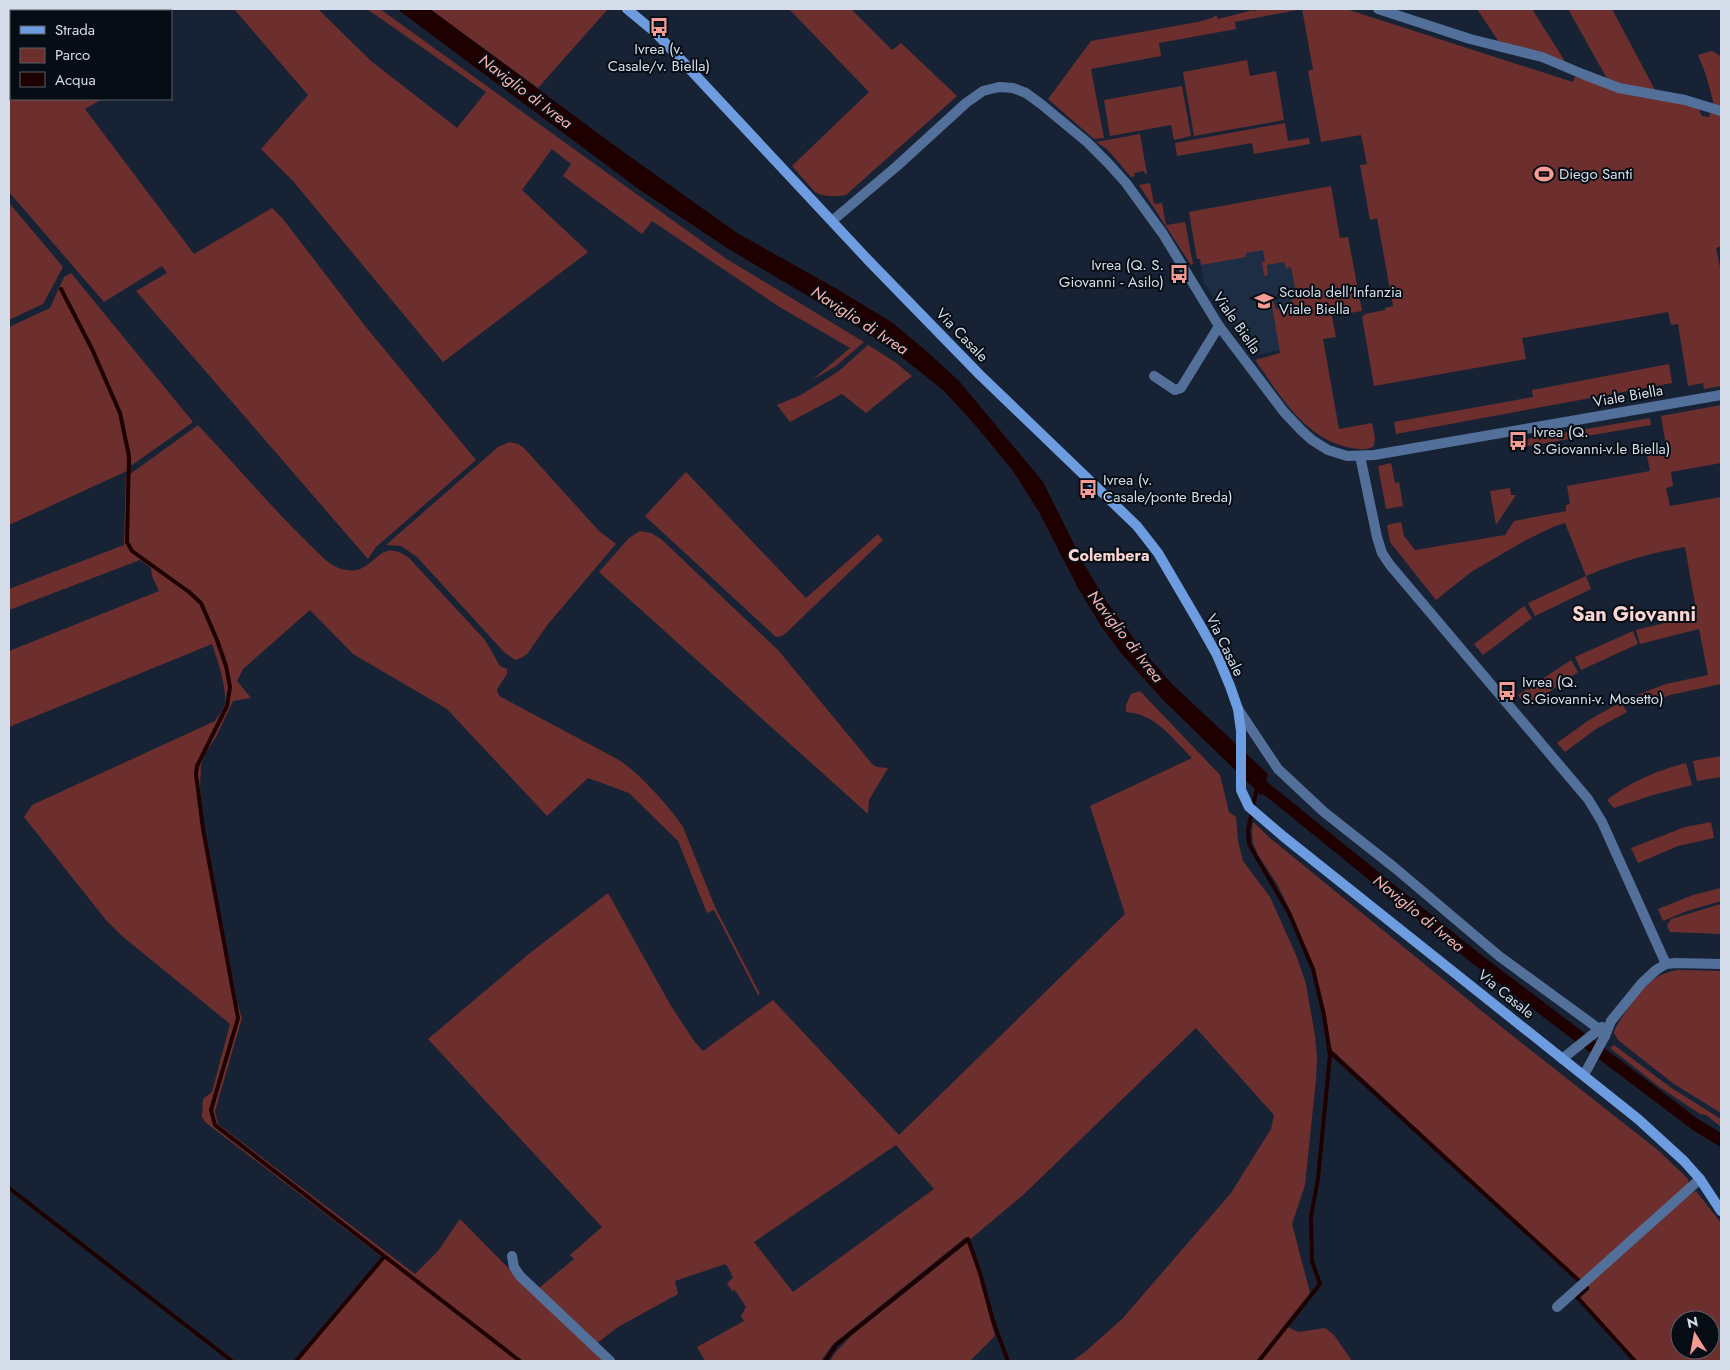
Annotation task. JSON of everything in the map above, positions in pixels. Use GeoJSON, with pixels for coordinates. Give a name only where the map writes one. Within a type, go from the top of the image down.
{"type":"FeatureCollection","features":[{"type":"Feature","properties":{"kind":"main road","name":"Via Casale"},"geometry":{"type":"LineString","coordinates":[[627,9],[656,33],[869,261],[980,375],[1137,526],[1158,553],[1217,655],[1238,709],[1241,731],[1241,790],[1249,807],[1284,837],[1584,1075],[1666,1144],[1700,1179],[1721,1211]]}},
{"type":"Feature","properties":{"kind":"street"},"geometry":{"type":"LineString","coordinates":[[1378,9],[1470,39],[1542,57],[1618,88],[1685,100],[1721,111]]}},
{"type":"Feature","properties":{"kind":"street","name":"Viale Biella"},"geometry":{"type":"LineString","coordinates":[[832,221],[972,99],[983,91],[1000,87],[1013,88],[1041,104],[1088,144],[1126,183],[1163,234],[1219,326],[1284,412],[1307,436],[1328,450],[1347,456],[1374,456],[1721,395]]}},
{"type":"Feature","properties":{"kind":"street"},"geometry":{"type":"LineString","coordinates":[[1154,376],[1174,390],[1181,388],[1219,326]]}},
{"type":"Feature","properties":{"kind":"street"},"geometry":{"type":"LineString","coordinates":[[1360,456],[1382,553],[1395,571],[1588,800],[1602,822],[1666,964]]}},
{"type":"Feature","properties":{"kind":"street","name":"Via Casale"},"geometry":{"type":"LineString","coordinates":[[1238,709],[1278,769],[1324,812],[1433,899],[1499,956],[1595,1026],[1601,1033]]}},
{"type":"Feature","properties":{"kind":"street"},"geometry":{"type":"LineString","coordinates":[[1562,1059],[1601,1033],[1648,976],[1666,964],[1684,962],[1721,964]]}},
{"type":"Feature","properties":{"kind":"street"},"geometry":{"type":"LineString","coordinates":[[1584,1075],[1591,1063],[1601,1033]]}},
{"type":"Feature","properties":{"kind":"street"},"geometry":{"type":"LineString","coordinates":[[1557,1307],[1700,1179]]}},
{"type":"Feature","properties":{"kind":"street"},"geometry":{"type":"LineString","coordinates":[[512,1256],[514,1267],[520,1276],[610,1361]]}},
{"type":"Feature","properties":{"kind":"shaded area","name":"Scuola dell'Infanzia Viale Biella"},"geometry":{"type":"Polygon","coordinates":[[[1300,241],[1318,344],[1254,355],[1204,283],[1200,259],[1300,241]]]}},
{"type":"Feature","properties":{"kind":"green space"},"geometry":{"type":"Polygon","coordinates":[[[9,9],[145,9],[10,10],[10,100],[100,100],[85,109],[194,254],[272,208],[283,219],[365,326],[476,460],[376,547],[368,559],[136,291],[167,273],[162,266],[104,302],[9,192],[9,9]]]}},
{"type":"Feature","properties":{"kind":"green space"},"geometry":{"type":"Polygon","coordinates":[[[234,9],[318,9],[371,61],[457,128],[486,92],[367,9],[380,9],[725,258],[864,342],[836,366],[812,380],[850,348],[778,306],[652,221],[642,234],[563,176],[571,164],[552,149],[522,190],[588,252],[443,362],[293,181],[261,149],[308,95],[234,9]]]}},
{"type":"Feature","properties":{"kind":"green space"},"geometry":{"type":"Polygon","coordinates":[[[430,9],[608,9],[538,88],[430,9]]]}},
{"type":"Feature","properties":{"kind":"green space"},"geometry":{"type":"Polygon","coordinates":[[[789,9],[851,9],[892,50],[901,43],[957,96],[846,195],[830,196],[815,192],[792,166],[869,92],[789,9]]]}},
{"type":"Feature","properties":{"kind":"green space"},"geometry":{"type":"Polygon","coordinates":[[[1257,9],[1302,9],[1235,22],[1236,29],[1159,43],[1161,56],[1091,69],[1104,138],[1094,139],[1048,99],[1091,41],[1198,22],[1216,15],[1218,19],[1253,10],[1254,12],[1257,9]]]}},
{"type":"Feature","properties":{"kind":"green space","name":"Diego Santi"},"geometry":{"type":"Polygon","coordinates":[[[1302,9],[1346,9],[1573,82],[1576,74],[1697,106],[1702,116],[1709,117],[1711,112],[1721,115],[1721,246],[1716,248],[1721,272],[1721,386],[1704,389],[1703,383],[1688,386],[1678,324],[1671,325],[1668,312],[1522,338],[1526,359],[1374,386],[1362,317],[1365,314],[1385,310],[1385,308],[1393,306],[1377,218],[1370,220],[1360,165],[1367,164],[1361,135],[1321,142],[1308,71],[1313,69],[1302,9]]]}},
{"type":"Feature","properties":{"kind":"green space"},"geometry":{"type":"Polygon","coordinates":[[[1477,9],[1532,9],[1566,63],[1499,42],[1477,9]]]}},
{"type":"Feature","properties":{"kind":"green space"},"geometry":{"type":"Polygon","coordinates":[[[1568,9],[1612,9],[1656,92],[1609,82],[1568,9]]]}},
{"type":"Feature","properties":{"kind":"green space"},"geometry":{"type":"Polygon","coordinates":[[[1712,51],[1719,55],[1721,61],[1721,107],[1714,105],[1706,75],[1698,55],[1712,51]]]}},
{"type":"Feature","properties":{"kind":"green space"},"geometry":{"type":"Polygon","coordinates":[[[1247,60],[1250,76],[1276,71],[1284,120],[1194,136],[1183,72],[1247,60]]]}},
{"type":"Feature","properties":{"kind":"green space"},"geometry":{"type":"Polygon","coordinates":[[[1182,86],[1191,136],[1174,140],[1171,125],[1110,136],[1104,100],[1182,86]]]}},
{"type":"Feature","properties":{"kind":"green space"},"geometry":{"type":"Polygon","coordinates":[[[1285,123],[1288,141],[1309,138],[1310,144],[1254,154],[1252,143],[1177,156],[1175,143],[1285,123]]]}},
{"type":"Feature","properties":{"kind":"green space"},"geometry":{"type":"Polygon","coordinates":[[[1140,134],[1147,174],[1144,171],[1134,173],[1135,176],[1131,177],[1107,149],[1096,142],[1140,134]]]}},
{"type":"Feature","properties":{"kind":"green space"},"geometry":{"type":"Polygon","coordinates":[[[1150,183],[1154,204],[1162,203],[1166,225],[1185,222],[1193,264],[1191,265],[1139,185],[1150,183]]]}},
{"type":"Feature","properties":{"kind":"green space"},"geometry":{"type":"Polygon","coordinates":[[[1331,186],[1340,238],[1348,237],[1362,311],[1332,316],[1336,337],[1323,339],[1339,429],[1372,423],[1375,438],[1374,446],[1366,449],[1352,448],[1335,443],[1321,436],[1308,426],[1285,402],[1255,360],[1280,353],[1271,300],[1273,299],[1276,309],[1292,306],[1291,300],[1297,298],[1291,267],[1286,268],[1284,262],[1267,265],[1268,275],[1264,276],[1262,262],[1265,261],[1263,250],[1246,253],[1246,257],[1201,265],[1200,259],[1197,259],[1189,212],[1331,186]]]}},
{"type":"Feature","properties":{"kind":"green space"},"geometry":{"type":"Polygon","coordinates":[[[9,203],[63,267],[43,304],[9,320],[9,203]]]}},
{"type":"Feature","properties":{"kind":"green space"},"geometry":{"type":"Polygon","coordinates":[[[71,273],[193,422],[132,465],[128,458],[127,471],[9,525],[9,327],[50,308],[64,277],[71,273]]]}},
{"type":"Feature","properties":{"kind":"green space"},"geometry":{"type":"Polygon","coordinates":[[[868,345],[895,362],[912,376],[866,413],[842,394],[790,422],[777,405],[801,395],[839,371],[868,345]]]}},
{"type":"Feature","properties":{"kind":"green space"},"geometry":{"type":"Polygon","coordinates":[[[1669,364],[1672,383],[1396,434],[1394,422],[1533,397],[1532,390],[1669,364]]]}},
{"type":"Feature","properties":{"kind":"green space"},"geometry":{"type":"Polygon","coordinates":[[[1721,405],[1721,463],[1671,472],[1673,486],[1666,488],[1670,506],[1721,497],[1721,684],[1670,695],[1642,706],[1637,695],[1666,684],[1708,675],[1699,629],[1640,644],[1636,630],[1697,615],[1685,547],[1635,558],[1586,576],[1565,523],[1526,540],[1471,572],[1436,600],[1390,542],[1387,525],[1401,522],[1404,536],[1415,550],[1505,535],[1514,521],[1566,511],[1566,505],[1570,504],[1567,486],[1650,471],[1646,450],[1666,446],[1661,416],[1721,405]]]}},
{"type":"Feature","properties":{"kind":"green space"},"geometry":{"type":"Polygon","coordinates":[[[1650,418],[1651,425],[1516,448],[1515,441],[1650,418]]]}},
{"type":"Feature","properties":{"kind":"green space"},"geometry":{"type":"Polygon","coordinates":[[[198,425],[266,500],[328,562],[342,569],[353,570],[362,568],[382,553],[389,551],[398,552],[409,558],[485,640],[500,666],[507,669],[507,674],[497,689],[501,697],[619,760],[645,782],[683,827],[715,907],[760,994],[758,995],[714,910],[707,913],[678,841],[629,793],[588,778],[547,816],[447,709],[353,654],[310,610],[243,669],[237,681],[251,698],[233,701],[201,765],[200,787],[204,828],[237,1002],[242,1018],[215,1111],[218,1124],[415,1274],[438,1251],[460,1219],[519,1279],[605,1361],[295,1361],[382,1257],[205,1122],[202,1117],[203,1099],[212,1092],[230,1024],[122,936],[106,920],[24,817],[32,805],[215,721],[223,708],[225,690],[212,644],[9,727],[9,651],[159,591],[152,576],[151,568],[140,560],[9,610],[9,589],[124,545],[126,477],[198,425]]]}},
{"type":"Feature","properties":{"kind":"green space"},"geometry":{"type":"Polygon","coordinates":[[[510,442],[524,448],[599,531],[616,544],[548,624],[528,653],[515,660],[505,653],[417,557],[401,546],[386,545],[498,447],[510,442]]]}},
{"type":"Feature","properties":{"kind":"green space"},"geometry":{"type":"Polygon","coordinates":[[[1391,463],[1395,483],[1399,482],[1403,506],[1386,509],[1378,466],[1391,463]]]}},
{"type":"Feature","properties":{"kind":"green space"},"geometry":{"type":"Polygon","coordinates":[[[686,472],[806,598],[878,534],[883,540],[787,632],[782,636],[776,637],[645,516],[686,472]]]}},
{"type":"Feature","properties":{"kind":"green space"},"geometry":{"type":"Polygon","coordinates":[[[1510,488],[1511,495],[1516,495],[1496,525],[1490,491],[1510,488]]]}},
{"type":"Feature","properties":{"kind":"green space"},"geometry":{"type":"Polygon","coordinates":[[[640,531],[651,533],[661,539],[778,650],[873,765],[888,768],[869,800],[868,814],[599,572],[629,538],[640,531]]]}},
{"type":"Feature","properties":{"kind":"green space"},"geometry":{"type":"Polygon","coordinates":[[[1586,576],[1591,589],[1535,616],[1528,603],[1586,576]]]}},
{"type":"Feature","properties":{"kind":"green space"},"geometry":{"type":"Polygon","coordinates":[[[1524,606],[1532,618],[1483,655],[1474,644],[1524,606]]]}},
{"type":"Feature","properties":{"kind":"green space"},"geometry":{"type":"Polygon","coordinates":[[[1633,631],[1638,644],[1581,670],[1575,657],[1633,631]]]}},
{"type":"Feature","properties":{"kind":"green space"},"geometry":{"type":"Polygon","coordinates":[[[1571,660],[1578,672],[1527,707],[1518,695],[1571,660]]]}},
{"type":"Feature","properties":{"kind":"green space"},"geometry":{"type":"Polygon","coordinates":[[[1140,691],[1220,775],[1229,812],[1236,817],[1238,841],[1243,861],[1270,897],[1296,955],[1306,984],[1315,1036],[1316,1079],[1305,1185],[1292,1224],[1310,1293],[1256,1361],[1072,1361],[1123,1318],[1231,1193],[1271,1129],[1274,1115],[1196,1028],[1022,1196],[967,1242],[978,1270],[995,1336],[970,1361],[830,1361],[852,1335],[967,1243],[966,1237],[833,1344],[821,1361],[705,1361],[697,1347],[744,1321],[741,1316],[746,1307],[737,1293],[734,1290],[732,1291],[727,1283],[733,1278],[725,1264],[675,1281],[678,1294],[618,1327],[596,1344],[539,1288],[574,1259],[570,1255],[602,1227],[428,1039],[530,953],[608,893],[671,1006],[694,1041],[703,1051],[773,1000],[899,1135],[1125,914],[1090,806],[1192,758],[1155,722],[1146,717],[1126,712],[1126,705],[1131,694],[1140,691]],[[896,1145],[754,1242],[793,1292],[934,1189],[896,1145]]]}},
{"type":"Feature","properties":{"kind":"green space"},"geometry":{"type":"Polygon","coordinates":[[[1621,702],[1627,712],[1596,729],[1565,752],[1557,743],[1589,720],[1621,702]]]}},
{"type":"Feature","properties":{"kind":"green space"},"geometry":{"type":"Polygon","coordinates":[[[1721,756],[1721,777],[1697,781],[1693,761],[1721,756]]]}},
{"type":"Feature","properties":{"kind":"green space"},"geometry":{"type":"Polygon","coordinates":[[[1686,763],[1692,785],[1614,808],[1607,800],[1645,777],[1686,763]]]}},
{"type":"Feature","properties":{"kind":"green space"},"geometry":{"type":"Polygon","coordinates":[[[1253,822],[1270,838],[1499,1025],[1659,1151],[1688,1179],[1689,1184],[1580,1280],[1332,1050],[1315,969],[1277,884],[1258,855],[1253,843],[1253,822]]]}},
{"type":"Feature","properties":{"kind":"green space"},"geometry":{"type":"Polygon","coordinates":[[[1711,822],[1714,838],[1678,846],[1638,863],[1631,848],[1685,827],[1711,822]]]}},
{"type":"Feature","properties":{"kind":"green space"},"geometry":{"type":"Polygon","coordinates":[[[1721,888],[1721,901],[1687,911],[1663,921],[1658,909],[1693,895],[1721,888]]]}},
{"type":"Feature","properties":{"kind":"green space"},"geometry":{"type":"Polygon","coordinates":[[[1721,904],[1721,934],[1670,932],[1667,926],[1671,919],[1721,904]]]}},
{"type":"Feature","properties":{"kind":"green space"},"geometry":{"type":"Polygon","coordinates":[[[1677,970],[1721,971],[1721,1113],[1674,1084],[1618,1040],[1614,1033],[1625,1013],[1654,979],[1677,970]]]}},
{"type":"Feature","properties":{"kind":"green space"},"geometry":{"type":"Polygon","coordinates":[[[1614,1045],[1670,1087],[1721,1119],[1721,1127],[1706,1115],[1700,1114],[1658,1086],[1610,1048],[1614,1045]]]}},
{"type":"Feature","properties":{"kind":"green space"},"geometry":{"type":"Polygon","coordinates":[[[1696,1191],[1721,1223],[1721,1361],[1637,1361],[1580,1298],[1590,1289],[1587,1286],[1689,1195],[1696,1191]]]}},
{"type":"Feature","properties":{"kind":"green space"},"geometry":{"type":"Polygon","coordinates":[[[1288,1327],[1298,1332],[1325,1328],[1334,1335],[1352,1361],[1261,1361],[1288,1327]]]}},
{"type":"Feature","properties":{"kind":"water"},"geometry":{"type":"Polygon","coordinates":[[[397,9],[430,9],[737,233],[893,323],[924,349],[959,381],[1043,482],[1084,564],[1106,601],[1145,653],[1172,684],[1268,774],[1262,796],[1162,699],[1121,653],[1101,626],[1078,588],[1039,512],[1013,471],[977,427],[943,390],[894,351],[845,318],[727,248],[640,190],[397,9]]]}},
{"type":"Feature","properties":{"kind":"waterway"},"geometry":{"type":"LineString","coordinates":[[61,289],[92,349],[120,413],[129,456],[127,542],[132,551],[189,592],[201,603],[226,666],[230,687],[227,706],[197,766],[196,774],[203,829],[238,1018],[211,1110],[215,1125],[520,1361]]}},
{"type":"Feature","properties":{"kind":"waterway","name":"Naviglio di Ivrea"},"geometry":{"type":"LineString","coordinates":[[1253,776],[1264,787],[1474,957],[1696,1125],[1721,1140]]}},
{"type":"Feature","properties":{"kind":"waterway"},"geometry":{"type":"LineString","coordinates":[[1257,788],[1248,830],[1249,844],[1289,913],[1313,969],[1324,1015],[1330,1055],[1318,1179],[1311,1216],[1312,1261],[1320,1284],[1259,1361]]}},
{"type":"Feature","properties":{"kind":"waterway"},"geometry":{"type":"LineString","coordinates":[[1329,1051],[1587,1288],[1577,1297],[1635,1361]]}},
{"type":"Feature","properties":{"kind":"waterway"},"geometry":{"type":"LineString","coordinates":[[9,1188],[232,1361]]}},
{"type":"Feature","properties":{"kind":"waterway"},"geometry":{"type":"LineString","coordinates":[[825,1361],[836,1345],[968,1239],[980,1273],[993,1321],[1008,1361]]}},
{"type":"Feature","properties":{"kind":"waterway"},"geometry":{"type":"LineString","coordinates":[[296,1361],[384,1257]]}},
{"type":"Feature","properties":{"kind":"place","name":"Ivrea (v. Casale/v. Biella)"},"geometry":{"type":"Point","coordinates":[659,27]}},
{"type":"Feature","properties":{"kind":"place","name":"Diego Santi"},"geometry":{"type":"Point","coordinates":[1544,174]}},
{"type":"Feature","properties":{"kind":"place","name":"Ivrea (Q. S. Giovanni - Asilo)"},"geometry":{"type":"Point","coordinates":[1179,274]}},
{"type":"Feature","properties":{"kind":"place","name":"Scuola dell'Infanzia Viale Biella"},"geometry":{"type":"Point","coordinates":[1264,301]}},
{"type":"Feature","properties":{"kind":"place","name":"Ivrea (Q. S.Giovanni-v.le Biella)"},"geometry":{"type":"Point","coordinates":[1518,441]}},
{"type":"Feature","properties":{"kind":"place","name":"Ivrea (v. Casale/ponte Breda)"},"geometry":{"type":"Point","coordinates":[1088,489]}},
{"type":"Feature","properties":{"kind":"place","name":"Ivrea (Q. S.Giovanni-v. Mosetto)"},"geometry":{"type":"Point","coordinates":[1507,691]}},
{"type":"Feature","properties":{"kind":"district","name":"Colembera"},"geometry":{"type":"Point","coordinates":[1109,555]}},
{"type":"Feature","properties":{"kind":"district","name":"San Giovanni"},"geometry":{"type":"Point","coordinates":[1634,614]}}]}
